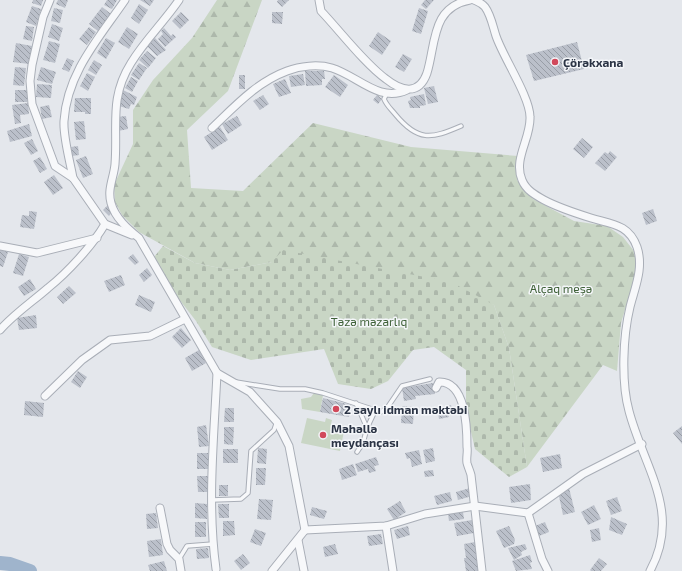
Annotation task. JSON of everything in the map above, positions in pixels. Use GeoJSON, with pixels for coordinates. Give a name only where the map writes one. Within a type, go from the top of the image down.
{"type":"FeatureCollection","features":[{"type":"Feature","properties":{"kind":"street"},"geometry":{"type":"LineString","coordinates":[[50,0],[43,17],[32,65],[30,81],[32,104],[56,166],[73,178],[105,224],[139,238]]}},
{"type":"Feature","properties":{"kind":"street"},"geometry":{"type":"LineString","coordinates":[[73,178],[64,122],[70,93],[80,65],[125,0]]}},
{"type":"Feature","properties":{"kind":"street"},"geometry":{"type":"LineString","coordinates":[[179,0],[130,63],[116,98],[114,112],[115,156],[110,194],[111,204],[123,223],[139,238],[217,373],[250,392],[277,422],[289,446],[305,530],[272,571]]}},
{"type":"Feature","properties":{"kind":"street"},"geometry":{"type":"LineString","coordinates":[[319,0],[321,11],[379,73],[394,85],[407,90]]}},
{"type":"Feature","properties":{"kind":"street"},"geometry":{"type":"LineString","coordinates":[[212,128],[246,95],[287,70],[307,66],[332,68],[386,95],[398,94],[413,89],[424,79],[436,30],[446,12],[454,6],[470,0]]}},
{"type":"Feature","properties":{"kind":"street"},"geometry":{"type":"LineString","coordinates":[[474,0],[486,7],[496,37],[520,87],[530,116],[520,164],[520,174],[526,187],[534,195],[560,208],[594,219],[614,223],[633,239],[637,248],[640,273],[630,308],[623,373],[629,411],[642,444],[660,480],[668,502],[669,533],[660,558],[650,571]]}},
{"type":"Feature","properties":{"kind":"street"},"geometry":{"type":"LineString","coordinates":[[0,330],[10,319],[50,287],[97,238],[105,224]]}},
{"type":"Feature","properties":{"kind":"street"},"geometry":{"type":"LineString","coordinates":[[0,246],[37,253],[97,238]]}},
{"type":"Feature","properties":{"kind":"street"},"geometry":{"type":"LineString","coordinates":[[45,396],[82,360],[110,340],[150,336],[185,319]]}},
{"type":"Feature","properties":{"kind":"street"},"geometry":{"type":"LineString","coordinates":[[216,569],[213,544],[212,500],[217,373]]}},
{"type":"Feature","properties":{"kind":"street"},"geometry":{"type":"LineString","coordinates":[[436,388],[439,382],[444,382],[459,393],[466,427],[468,449],[466,462],[471,475],[482,571]]}},
{"type":"Feature","properties":{"kind":"street"},"geometry":{"type":"LineString","coordinates":[[305,530],[386,526],[425,514],[475,506],[528,513],[583,474],[642,444]]}},
{"type":"Feature","properties":{"kind":"street"},"geometry":{"type":"LineString","coordinates":[[160,508],[167,544],[170,550],[179,559],[181,571]]}},
{"type":"Feature","properties":{"kind":"street"},"geometry":{"type":"LineString","coordinates":[[528,513],[533,535],[548,571]]}},
{"type":"Feature","properties":{"kind":"street"},"geometry":{"type":"LineString","coordinates":[[386,526],[393,571]]}},
{"type":"Feature","properties":{"kind":"street"},"geometry":{"type":"LineString","coordinates":[[298,540],[304,571]]}},
{"type":"Feature","properties":{"kind":"lane"},"geometry":{"type":"LineString","coordinates":[[386,95],[384,99],[389,108],[404,126],[418,135],[431,137],[461,126]]}},
{"type":"Feature","properties":{"kind":"lane"},"geometry":{"type":"LineString","coordinates":[[231,382],[247,382],[280,389],[313,390],[355,402],[375,411],[384,411],[402,386],[430,379]]}},
{"type":"Feature","properties":{"kind":"lane"},"geometry":{"type":"LineString","coordinates":[[355,402],[368,428]]}},
{"type":"Feature","properties":{"kind":"lane"},"geometry":{"type":"LineString","coordinates":[[357,452],[363,443],[375,411]]}},
{"type":"Feature","properties":{"kind":"lane"},"geometry":{"type":"LineString","coordinates":[[212,500],[241,499],[245,497],[248,493],[251,451],[274,430],[277,422]]}},
{"type":"Feature","properties":{"kind":"lane"},"geometry":{"type":"LineString","coordinates":[[179,559],[187,546],[213,544]]}},
{"type":"Feature","properties":{"kind":"green space","name":"Alçaq meşə"},"geometry":{"type":"Polygon","coordinates":[[[217,0],[262,0],[228,91],[187,130],[191,188],[243,191],[313,123],[411,147],[518,156],[517,180],[533,199],[574,221],[607,226],[623,237],[634,251],[637,270],[621,323],[617,371],[603,365],[527,467],[509,348],[494,305],[272,262],[230,270],[195,263],[139,232],[122,215],[115,202],[114,185],[133,144],[133,110],[153,80],[192,38],[217,0]]]}},
{"type":"Feature","properties":{"kind":"green space","name":"Təzə məzarlıq"},"geometry":{"type":"Polygon","coordinates":[[[163,246],[195,263],[230,270],[272,262],[283,250],[451,282],[494,305],[509,348],[527,467],[509,477],[475,449],[466,410],[466,370],[434,347],[413,350],[388,381],[371,389],[338,384],[324,349],[251,360],[212,347],[196,321],[150,262],[163,246]]]}},
{"type":"Feature","properties":{"kind":"green space"},"geometry":{"type":"Polygon","coordinates":[[[314,393],[323,395],[320,412],[302,409],[301,399],[311,397],[314,393]]]}},
{"type":"Feature","properties":{"kind":"green space","name":"Məhəllə meydançası"},"geometry":{"type":"Polygon","coordinates":[[[307,418],[325,422],[326,418],[332,420],[331,424],[345,426],[340,451],[301,443],[307,418]]]}},
{"type":"Feature","properties":{"kind":"building"},"geometry":{"type":"Polygon","coordinates":[[[33,0],[43,0],[41,6],[32,3],[33,0]]]}},
{"type":"Feature","properties":{"kind":"building"},"geometry":{"type":"Polygon","coordinates":[[[58,0],[68,0],[65,8],[56,4],[58,0]]]}},
{"type":"Feature","properties":{"kind":"building"},"geometry":{"type":"Polygon","coordinates":[[[107,0],[117,0],[112,9],[104,5],[107,0]]]}},
{"type":"Feature","properties":{"kind":"building"},"geometry":{"type":"Polygon","coordinates":[[[140,0],[154,0],[150,6],[140,0]]]}},
{"type":"Feature","properties":{"kind":"building"},"geometry":{"type":"Polygon","coordinates":[[[278,0],[289,0],[282,7],[277,2],[278,0]]]}},
{"type":"Feature","properties":{"kind":"building"},"geometry":{"type":"Polygon","coordinates":[[[425,0],[434,0],[426,9],[421,5],[425,0]]]}},
{"type":"Feature","properties":{"kind":"building"},"geometry":{"type":"Polygon","coordinates":[[[139,4],[148,10],[139,24],[131,18],[139,4]]]}},
{"type":"Feature","properties":{"kind":"building"},"geometry":{"type":"Polygon","coordinates":[[[32,6],[41,9],[36,26],[26,22],[32,6]]]}},
{"type":"Feature","properties":{"kind":"building"},"geometry":{"type":"Polygon","coordinates":[[[102,7],[111,14],[98,31],[89,24],[102,7]]]}},
{"type":"Feature","properties":{"kind":"building"},"geometry":{"type":"Polygon","coordinates":[[[54,8],[63,10],[60,23],[51,21],[54,8]]]}},
{"type":"Feature","properties":{"kind":"building"},"geometry":{"type":"Polygon","coordinates":[[[419,8],[428,11],[421,34],[412,31],[419,8]]]}},
{"type":"Feature","properties":{"kind":"building"},"geometry":{"type":"Polygon","coordinates":[[[181,12],[189,20],[180,29],[172,21],[181,12]]]}},
{"type":"Feature","properties":{"kind":"building"},"geometry":{"type":"Polygon","coordinates":[[[272,12],[283,12],[282,24],[272,23],[272,12]]]}},
{"type":"Feature","properties":{"kind":"building"},"geometry":{"type":"Polygon","coordinates":[[[52,24],[63,28],[59,41],[48,37],[52,24]]]}},
{"type":"Feature","properties":{"kind":"building"},"geometry":{"type":"Polygon","coordinates":[[[26,26],[34,27],[32,41],[23,39],[26,26]]]}},
{"type":"Feature","properties":{"kind":"building"},"geometry":{"type":"Polygon","coordinates":[[[89,27],[96,32],[87,45],[79,39],[89,27]]]}},
{"type":"Feature","properties":{"kind":"building"},"geometry":{"type":"Polygon","coordinates":[[[127,27],[138,34],[129,49],[118,42],[127,27]]]}},
{"type":"Feature","properties":{"kind":"building"},"geometry":{"type":"Polygon","coordinates":[[[164,28],[171,36],[173,34],[176,37],[165,47],[158,39],[163,34],[161,31],[164,28]]]}},
{"type":"Feature","properties":{"kind":"building"},"geometry":{"type":"Polygon","coordinates":[[[378,32],[391,41],[382,55],[369,46],[378,32]]]}},
{"type":"Feature","properties":{"kind":"building"},"geometry":{"type":"Polygon","coordinates":[[[106,38],[115,43],[106,59],[97,53],[106,38]]]}},
{"type":"Feature","properties":{"kind":"building"},"geometry":{"type":"Polygon","coordinates":[[[155,38],[166,50],[157,56],[147,46],[155,38]]]}},
{"type":"Feature","properties":{"kind":"building"},"geometry":{"type":"Polygon","coordinates":[[[49,41],[60,44],[55,63],[43,60],[49,41]]]}},
{"type":"Feature","properties":{"kind":"building","name":"Çörəkxana"},"geometry":{"type":"Polygon","coordinates":[[[577,42],[584,69],[534,81],[526,55],[577,42]]]}},
{"type":"Feature","properties":{"kind":"building"},"geometry":{"type":"Polygon","coordinates":[[[16,43],[32,46],[29,64],[13,62],[16,43]]]}},
{"type":"Feature","properties":{"kind":"building"},"geometry":{"type":"Polygon","coordinates":[[[147,51],[156,58],[148,68],[139,60],[147,51]]]}},
{"type":"Feature","properties":{"kind":"building"},"geometry":{"type":"Polygon","coordinates":[[[403,54],[412,59],[404,72],[395,67],[403,54]]]}},
{"type":"Feature","properties":{"kind":"building"},"geometry":{"type":"Polygon","coordinates":[[[67,58],[74,61],[69,72],[62,69],[67,58]]]}},
{"type":"Feature","properties":{"kind":"building"},"geometry":{"type":"Polygon","coordinates":[[[94,60],[102,65],[96,75],[88,70],[94,60]]]}},
{"type":"Feature","properties":{"kind":"building"},"geometry":{"type":"Polygon","coordinates":[[[139,63],[147,68],[139,80],[131,75],[139,63]]]}},
{"type":"Feature","properties":{"kind":"building"},"geometry":{"type":"Polygon","coordinates":[[[15,67],[26,68],[24,86],[13,85],[15,67]]]}},
{"type":"Feature","properties":{"kind":"building"},"geometry":{"type":"Polygon","coordinates":[[[41,67],[56,72],[52,84],[37,80],[41,67]]]}},
{"type":"Feature","properties":{"kind":"building"},"geometry":{"type":"Polygon","coordinates":[[[305,71],[324,71],[325,79],[322,79],[322,85],[306,86],[305,71]]]}},
{"type":"Feature","properties":{"kind":"building"},"geometry":{"type":"Polygon","coordinates":[[[87,73],[95,77],[88,91],[80,86],[87,73]]]}},
{"type":"Feature","properties":{"kind":"building"},"geometry":{"type":"Polygon","coordinates":[[[303,74],[305,85],[291,87],[289,76],[303,74]]]}},
{"type":"Feature","properties":{"kind":"building"},"geometry":{"type":"Polygon","coordinates":[[[239,75],[245,75],[245,89],[239,89],[239,75]]]}},
{"type":"Feature","properties":{"kind":"building"},"geometry":{"type":"Polygon","coordinates":[[[334,75],[348,85],[340,97],[325,87],[334,75]]]}},
{"type":"Feature","properties":{"kind":"building"},"geometry":{"type":"Polygon","coordinates":[[[131,77],[138,81],[132,92],[125,88],[131,77]]]}},
{"type":"Feature","properties":{"kind":"building"},"geometry":{"type":"Polygon","coordinates":[[[285,79],[291,93],[279,97],[273,84],[285,79]]]}},
{"type":"Feature","properties":{"kind":"building"},"geometry":{"type":"Polygon","coordinates":[[[37,84],[52,85],[51,98],[36,97],[37,84]]]}},
{"type":"Feature","properties":{"kind":"building"},"geometry":{"type":"Polygon","coordinates":[[[434,86],[438,102],[428,104],[424,88],[434,86]]]}},
{"type":"Feature","properties":{"kind":"building"},"geometry":{"type":"Polygon","coordinates":[[[15,90],[27,90],[27,102],[15,102],[15,90]]]}},
{"type":"Feature","properties":{"kind":"building"},"geometry":{"type":"Polygon","coordinates":[[[123,90],[137,97],[134,105],[131,104],[129,109],[119,106],[123,90]]]}},
{"type":"Feature","properties":{"kind":"building"},"geometry":{"type":"Polygon","coordinates":[[[424,94],[426,105],[420,106],[420,108],[410,108],[408,101],[411,100],[410,97],[424,94]]]}},
{"type":"Feature","properties":{"kind":"building"},"geometry":{"type":"Polygon","coordinates":[[[263,95],[269,104],[260,110],[253,101],[263,95]]]}},
{"type":"Feature","properties":{"kind":"building"},"geometry":{"type":"Polygon","coordinates":[[[377,95],[382,99],[378,104],[373,100],[377,95]]]}},
{"type":"Feature","properties":{"kind":"building"},"geometry":{"type":"Polygon","coordinates":[[[75,98],[91,98],[91,114],[85,114],[85,112],[74,112],[75,98]]]}},
{"type":"Feature","properties":{"kind":"building"},"geometry":{"type":"Polygon","coordinates":[[[28,103],[29,114],[20,115],[21,123],[15,124],[12,105],[28,103]]]}},
{"type":"Feature","properties":{"kind":"building"},"geometry":{"type":"Polygon","coordinates":[[[49,105],[52,117],[42,119],[40,107],[49,105]]]}},
{"type":"Feature","properties":{"kind":"building"},"geometry":{"type":"Polygon","coordinates":[[[126,116],[128,129],[118,131],[117,117],[126,116]]]}},
{"type":"Feature","properties":{"kind":"building"},"geometry":{"type":"Polygon","coordinates":[[[237,116],[242,125],[228,134],[222,124],[237,116]]]}},
{"type":"Feature","properties":{"kind":"building"},"geometry":{"type":"Polygon","coordinates":[[[84,121],[86,139],[76,140],[74,122],[84,121]]]}},
{"type":"Feature","properties":{"kind":"building"},"geometry":{"type":"Polygon","coordinates":[[[29,124],[32,136],[10,142],[7,131],[29,124]]]}},
{"type":"Feature","properties":{"kind":"building"},"geometry":{"type":"Polygon","coordinates":[[[220,127],[228,140],[212,150],[204,137],[220,127]]]}},
{"type":"Feature","properties":{"kind":"building"},"geometry":{"type":"Polygon","coordinates":[[[582,138],[593,147],[584,158],[573,149],[582,138]]]}},
{"type":"Feature","properties":{"kind":"building"},"geometry":{"type":"Polygon","coordinates":[[[32,139],[38,151],[31,155],[24,143],[32,139]]]}},
{"type":"Feature","properties":{"kind":"building"},"geometry":{"type":"Polygon","coordinates":[[[78,146],[79,155],[72,156],[71,147],[78,146]]]}},
{"type":"Feature","properties":{"kind":"building"},"geometry":{"type":"Polygon","coordinates":[[[610,151],[617,157],[605,171],[595,163],[605,152],[608,154],[610,151]]]}},
{"type":"Feature","properties":{"kind":"building"},"geometry":{"type":"Polygon","coordinates":[[[86,156],[93,174],[83,178],[76,160],[86,156]]]}},
{"type":"Feature","properties":{"kind":"building"},"geometry":{"type":"Polygon","coordinates":[[[40,157],[47,169],[40,173],[33,161],[40,157]]]}},
{"type":"Feature","properties":{"kind":"building"},"geometry":{"type":"Polygon","coordinates":[[[54,175],[63,188],[53,195],[44,182],[54,175]]]}},
{"type":"Feature","properties":{"kind":"building"},"geometry":{"type":"Polygon","coordinates":[[[108,205],[113,211],[109,216],[103,210],[108,205]]]}},
{"type":"Feature","properties":{"kind":"building"},"geometry":{"type":"Polygon","coordinates":[[[653,209],[657,221],[646,225],[642,213],[653,209]]]}},
{"type":"Feature","properties":{"kind":"building"},"geometry":{"type":"Polygon","coordinates":[[[29,211],[37,212],[34,229],[20,227],[22,215],[29,216],[29,211]]]}},
{"type":"Feature","properties":{"kind":"building"},"geometry":{"type":"Polygon","coordinates":[[[0,249],[8,252],[3,267],[0,266],[0,249]]]}},
{"type":"Feature","properties":{"kind":"building"},"geometry":{"type":"Polygon","coordinates":[[[19,254],[29,257],[23,276],[13,273],[19,254]]]}},
{"type":"Feature","properties":{"kind":"building"},"geometry":{"type":"Polygon","coordinates":[[[133,254],[139,262],[135,265],[128,258],[133,254]]]}},
{"type":"Feature","properties":{"kind":"building"},"geometry":{"type":"Polygon","coordinates":[[[147,268],[152,275],[144,282],[139,275],[147,268]]]}},
{"type":"Feature","properties":{"kind":"building"},"geometry":{"type":"Polygon","coordinates":[[[121,275],[125,285],[109,292],[104,281],[121,275]]]}},
{"type":"Feature","properties":{"kind":"building"},"geometry":{"type":"Polygon","coordinates":[[[30,279],[36,289],[24,296],[18,287],[30,279]]]}},
{"type":"Feature","properties":{"kind":"building"},"geometry":{"type":"Polygon","coordinates":[[[69,286],[76,293],[63,304],[57,297],[69,286]]]}},
{"type":"Feature","properties":{"kind":"building"},"geometry":{"type":"Polygon","coordinates":[[[139,295],[155,302],[151,312],[135,305],[139,295]]]}},
{"type":"Feature","properties":{"kind":"building"},"geometry":{"type":"Polygon","coordinates":[[[36,315],[37,328],[19,330],[17,318],[36,315]]]}},
{"type":"Feature","properties":{"kind":"building"},"geometry":{"type":"Polygon","coordinates":[[[181,328],[191,340],[182,348],[172,337],[181,328]]]}},
{"type":"Feature","properties":{"kind":"building"},"geometry":{"type":"Polygon","coordinates":[[[199,350],[206,363],[192,371],[185,358],[199,350]]]}},
{"type":"Feature","properties":{"kind":"building"},"geometry":{"type":"Polygon","coordinates":[[[78,371],[87,377],[80,388],[71,382],[78,371]]]}},
{"type":"Feature","properties":{"kind":"building"},"geometry":{"type":"Polygon","coordinates":[[[433,383],[435,394],[415,396],[416,399],[404,401],[402,388],[433,383]]]}},
{"type":"Feature","properties":{"kind":"building","name":"2 saylı idman məktəbi"},"geometry":{"type":"Polygon","coordinates":[[[323,398],[351,405],[349,417],[320,412],[323,398]]]}},
{"type":"Feature","properties":{"kind":"building"},"geometry":{"type":"Polygon","coordinates":[[[25,401],[44,403],[43,417],[24,415],[25,401]]]}},
{"type":"Feature","properties":{"kind":"building"},"geometry":{"type":"Polygon","coordinates":[[[451,405],[453,413],[448,414],[449,417],[439,419],[437,408],[451,405]]]}},
{"type":"Feature","properties":{"kind":"building"},"geometry":{"type":"Polygon","coordinates":[[[402,406],[414,407],[413,424],[401,423],[402,406]]]}},
{"type":"Feature","properties":{"kind":"building"},"geometry":{"type":"Polygon","coordinates":[[[225,408],[234,408],[234,422],[224,422],[225,408]]]}},
{"type":"Feature","properties":{"kind":"building"},"geometry":{"type":"Polygon","coordinates":[[[206,425],[209,446],[199,447],[197,427],[206,425]]]}},
{"type":"Feature","properties":{"kind":"building"},"geometry":{"type":"Polygon","coordinates":[[[682,426],[682,444],[673,433],[682,426]]]}},
{"type":"Feature","properties":{"kind":"building"},"geometry":{"type":"Polygon","coordinates":[[[224,427],[234,427],[233,445],[224,444],[224,427]]]}},
{"type":"Feature","properties":{"kind":"building"},"geometry":{"type":"Polygon","coordinates":[[[258,448],[267,449],[266,464],[257,463],[258,448]]]}},
{"type":"Feature","properties":{"kind":"building"},"geometry":{"type":"Polygon","coordinates":[[[433,448],[435,461],[426,463],[423,450],[433,448]]]}},
{"type":"Feature","properties":{"kind":"building"},"geometry":{"type":"Polygon","coordinates":[[[223,449],[238,449],[238,463],[223,463],[223,449]]]}},
{"type":"Feature","properties":{"kind":"building"},"geometry":{"type":"Polygon","coordinates":[[[419,450],[422,464],[412,467],[410,458],[407,459],[405,453],[419,450]]]}},
{"type":"Feature","properties":{"kind":"building"},"geometry":{"type":"Polygon","coordinates":[[[197,453],[208,453],[208,469],[197,469],[197,453]]]}},
{"type":"Feature","properties":{"kind":"building"},"geometry":{"type":"Polygon","coordinates":[[[560,454],[562,468],[543,472],[540,458],[560,454]]]}},
{"type":"Feature","properties":{"kind":"building"},"geometry":{"type":"Polygon","coordinates":[[[376,457],[379,465],[374,466],[376,471],[369,473],[368,469],[358,472],[355,464],[376,457]]]}},
{"type":"Feature","properties":{"kind":"building"},"geometry":{"type":"Polygon","coordinates":[[[353,464],[357,475],[342,480],[339,469],[353,464]]]}},
{"type":"Feature","properties":{"kind":"building"},"geometry":{"type":"Polygon","coordinates":[[[256,468],[266,468],[265,485],[256,485],[256,468]]]}},
{"type":"Feature","properties":{"kind":"building"},"geometry":{"type":"Polygon","coordinates":[[[433,470],[434,476],[425,477],[424,471],[433,470]]]}},
{"type":"Feature","properties":{"kind":"building"},"geometry":{"type":"Polygon","coordinates":[[[197,476],[208,476],[208,492],[198,492],[197,476]]]}},
{"type":"Feature","properties":{"kind":"building"},"geometry":{"type":"Polygon","coordinates":[[[530,484],[531,500],[511,503],[509,487],[530,484]]]}},
{"type":"Feature","properties":{"kind":"building"},"geometry":{"type":"Polygon","coordinates":[[[219,485],[228,485],[228,496],[219,496],[219,485]]]}},
{"type":"Feature","properties":{"kind":"building"},"geometry":{"type":"Polygon","coordinates":[[[470,488],[472,496],[458,500],[456,492],[470,488]]]}},
{"type":"Feature","properties":{"kind":"building"},"geometry":{"type":"Polygon","coordinates":[[[569,488],[575,512],[563,515],[559,496],[569,488]]]}},
{"type":"Feature","properties":{"kind":"building"},"geometry":{"type":"Polygon","coordinates":[[[450,492],[452,501],[437,505],[434,496],[450,492]]]}},
{"type":"Feature","properties":{"kind":"building"},"geometry":{"type":"Polygon","coordinates":[[[617,497],[622,511],[611,515],[606,501],[617,497]]]}},
{"type":"Feature","properties":{"kind":"building"},"geometry":{"type":"Polygon","coordinates":[[[259,499],[273,500],[271,520],[257,519],[259,499]]]}},
{"type":"Feature","properties":{"kind":"building"},"geometry":{"type":"Polygon","coordinates":[[[400,501],[406,512],[394,520],[387,509],[400,501]]]}},
{"type":"Feature","properties":{"kind":"building"},"geometry":{"type":"Polygon","coordinates":[[[195,503],[207,504],[207,519],[195,518],[195,503]]]}},
{"type":"Feature","properties":{"kind":"building"},"geometry":{"type":"Polygon","coordinates":[[[218,504],[229,504],[229,518],[219,518],[218,504]]]}},
{"type":"Feature","properties":{"kind":"building"},"geometry":{"type":"Polygon","coordinates":[[[594,505],[601,519],[588,525],[581,512],[594,505]]]}},
{"type":"Feature","properties":{"kind":"building"},"geometry":{"type":"Polygon","coordinates":[[[312,507],[327,511],[324,519],[310,515],[312,507]]]}},
{"type":"Feature","properties":{"kind":"building"},"geometry":{"type":"Polygon","coordinates":[[[463,512],[464,519],[449,521],[448,514],[463,512]]]}},
{"type":"Feature","properties":{"kind":"building"},"geometry":{"type":"Polygon","coordinates":[[[156,513],[158,528],[147,529],[146,514],[156,513]]]}},
{"type":"Feature","properties":{"kind":"building"},"geometry":{"type":"Polygon","coordinates":[[[611,517],[627,524],[622,535],[609,530],[611,517]]]}},
{"type":"Feature","properties":{"kind":"building"},"geometry":{"type":"Polygon","coordinates":[[[472,520],[474,533],[457,536],[454,523],[472,520]]]}},
{"type":"Feature","properties":{"kind":"building"},"geometry":{"type":"Polygon","coordinates":[[[223,521],[234,521],[235,535],[223,536],[223,521]]]}},
{"type":"Feature","properties":{"kind":"building"},"geometry":{"type":"Polygon","coordinates":[[[195,522],[206,522],[206,537],[195,537],[195,522]]]}},
{"type":"Feature","properties":{"kind":"building"},"geometry":{"type":"Polygon","coordinates":[[[545,522],[549,532],[539,536],[535,526],[545,522]]]}},
{"type":"Feature","properties":{"kind":"building"},"geometry":{"type":"Polygon","coordinates":[[[408,526],[410,535],[397,539],[394,530],[408,526]]]}},
{"type":"Feature","properties":{"kind":"building"},"geometry":{"type":"Polygon","coordinates":[[[509,526],[515,540],[514,544],[504,548],[496,531],[509,526]]]}},
{"type":"Feature","properties":{"kind":"building"},"geometry":{"type":"Polygon","coordinates":[[[599,528],[601,540],[592,542],[590,530],[599,528]]]}},
{"type":"Feature","properties":{"kind":"building"},"geometry":{"type":"Polygon","coordinates":[[[255,529],[266,533],[261,546],[250,542],[255,529]]]}},
{"type":"Feature","properties":{"kind":"building"},"geometry":{"type":"Polygon","coordinates":[[[381,534],[383,544],[369,546],[367,536],[381,534]]]}},
{"type":"Feature","properties":{"kind":"building"},"geometry":{"type":"Polygon","coordinates":[[[161,539],[163,555],[149,557],[147,541],[161,539]]]}},
{"type":"Feature","properties":{"kind":"building"},"geometry":{"type":"Polygon","coordinates":[[[475,542],[480,571],[466,571],[464,544],[475,542]]]}},
{"type":"Feature","properties":{"kind":"building"},"geometry":{"type":"Polygon","coordinates":[[[335,544],[338,554],[325,557],[323,547],[335,544]]]}},
{"type":"Feature","properties":{"kind":"building"},"geometry":{"type":"Polygon","coordinates":[[[525,544],[527,549],[521,552],[522,555],[514,560],[508,548],[525,544]]]}},
{"type":"Feature","properties":{"kind":"building"},"geometry":{"type":"Polygon","coordinates":[[[208,548],[209,558],[197,559],[196,549],[208,548]]]}},
{"type":"Feature","properties":{"kind":"building"},"geometry":{"type":"Polygon","coordinates":[[[243,554],[250,563],[241,570],[234,561],[243,554]]]}},
{"type":"Feature","properties":{"kind":"building"},"geometry":{"type":"Polygon","coordinates":[[[530,555],[532,569],[516,571],[512,561],[530,555]]]}},
{"type":"Feature","properties":{"kind":"building"},"geometry":{"type":"Polygon","coordinates":[[[599,558],[607,564],[601,571],[591,571],[590,570],[599,558]]]}},
{"type":"Feature","properties":{"kind":"building"},"geometry":{"type":"Polygon","coordinates":[[[164,561],[167,571],[150,571],[148,565],[164,561]]]}},
{"type":"Feature","properties":{"kind":"waterway"},"geometry":{"type":"LineString","coordinates":[[0,563],[10,564],[30,571]]}},
{"type":"Feature","properties":{"kind":"place","name":"Çörəkxana"},"geometry":{"type":"Point","coordinates":[555,62]}},
{"type":"Feature","properties":{"kind":"place","name":"2 saylı idman məktəbi"},"geometry":{"type":"Point","coordinates":[336,409]}},
{"type":"Feature","properties":{"kind":"place","name":"Məhəllə meydançası"},"geometry":{"type":"Point","coordinates":[323,435]}}]}
